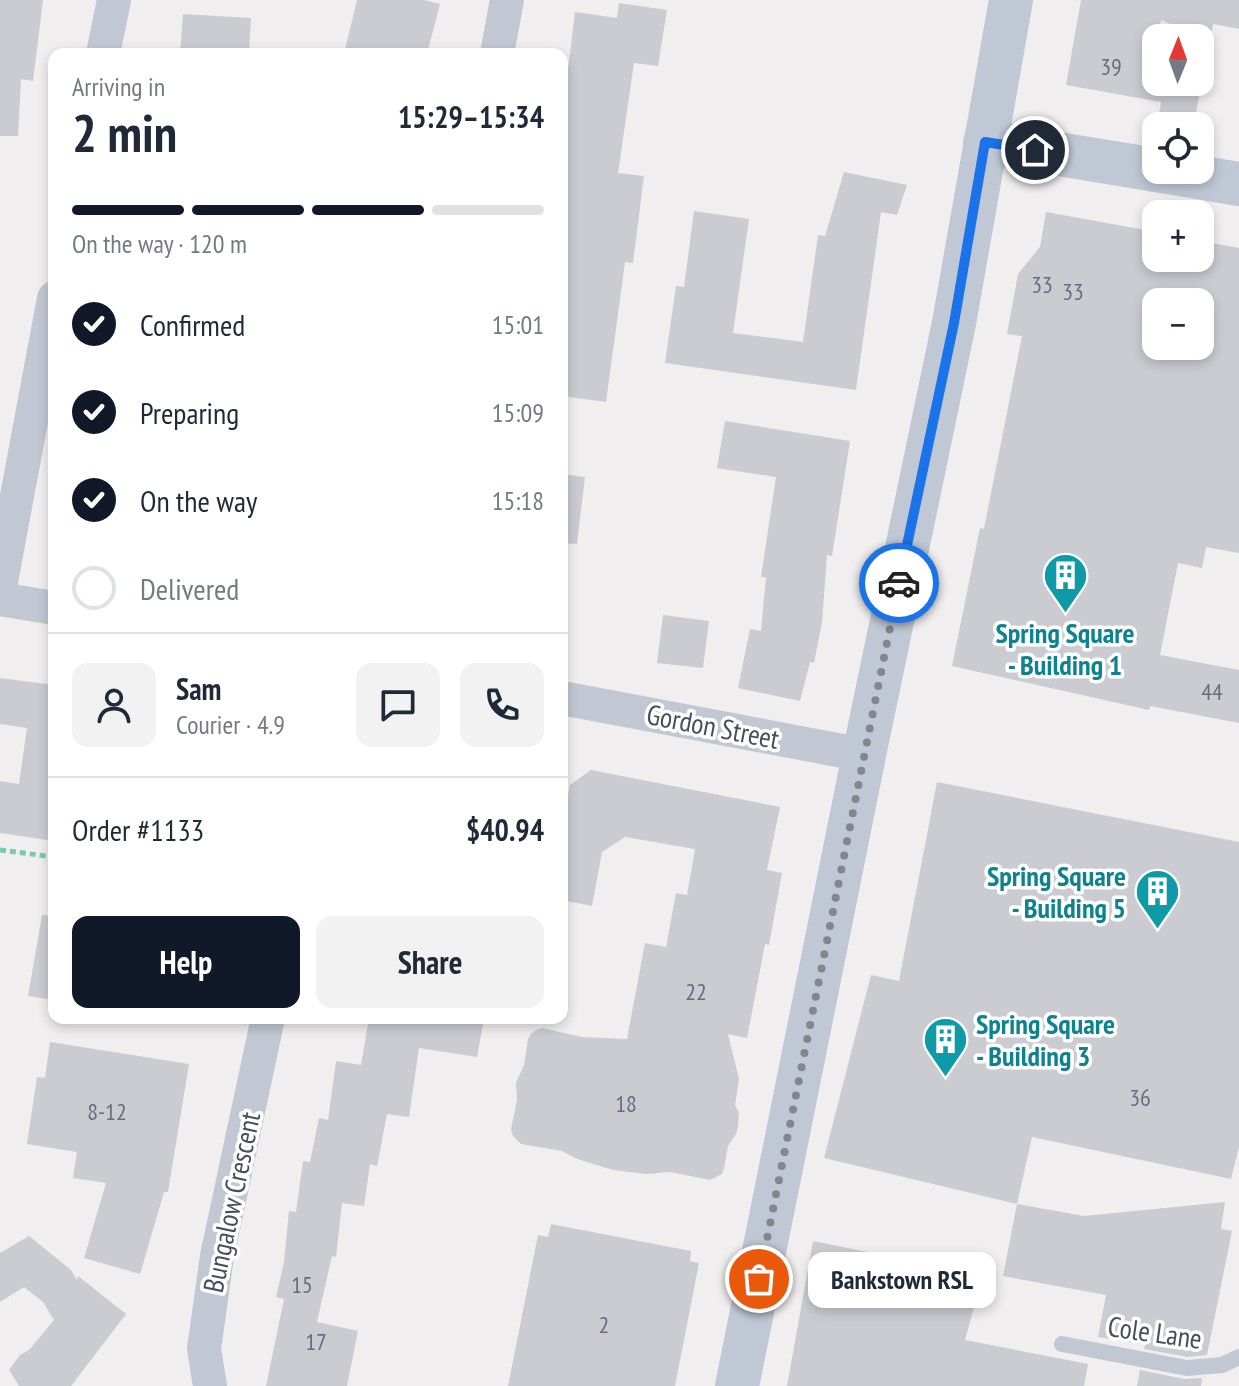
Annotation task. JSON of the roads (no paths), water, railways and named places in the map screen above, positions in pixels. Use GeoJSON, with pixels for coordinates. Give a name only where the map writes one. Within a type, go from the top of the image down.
{"type":"FeatureCollection","features":[{"type":"Feature","properties":{"kind":"main road"},"geometry":{"type":"LineString","coordinates":[[737,1386],[954,323],[1011,0]]}},
{"type":"Feature","properties":{"kind":"main road"},"geometry":{"type":"LineString","coordinates":[[985,142],[1142,168]]}},
{"type":"Feature","properties":{"kind":"main road"},"geometry":{"type":"LineString","coordinates":[[1214,180],[1239,184]]}},
{"type":"Feature","properties":{"kind":"street"},"geometry":{"type":"LineString","coordinates":[[104,48],[114,0]]}},
{"type":"Feature","properties":{"kind":"street"},"geometry":{"type":"LineString","coordinates":[[498,48],[507,0]]}},
{"type":"Feature","properties":{"kind":"street"},"geometry":{"type":"LineString","coordinates":[[0,587],[48,330]]}},
{"type":"Feature","properties":{"kind":"street"},"geometry":{"type":"LineString","coordinates":[[0,599],[48,607]]}},
{"type":"Feature","properties":{"kind":"street","name":"Gordon Street"},"geometry":{"type":"LineString","coordinates":[[568,699],[864,755]]}},
{"type":"Feature","properties":{"kind":"street","name":"Bungalow Crescent"},"geometry":{"type":"LineString","coordinates":[[210,1386],[204,1349],[217,1256],[267,1024]]}},
{"type":"Feature","properties":{"kind":"lane","name":"Cole Lane"},"geometry":{"type":"LineString","coordinates":[[1062,1344],[1187,1368],[1222,1365],[1239,1357]]}},
{"type":"Feature","properties":{"kind":"place","name":"Spring Square - Building 1"},"geometry":{"type":"Point","coordinates":[1065,614]}},
{"type":"Feature","properties":{"kind":"place","name":"Spring Square - Building 5"},"geometry":{"type":"Point","coordinates":[1157,930]}},
{"type":"Feature","properties":{"kind":"place","name":"Spring Square - Building 3"},"geometry":{"type":"Point","coordinates":[945,1078]}},
{"type":"Feature","properties":{"kind":"place","name":"Bankstown RSL"},"geometry":{"type":"Point","coordinates":[759,1279]}}]}
